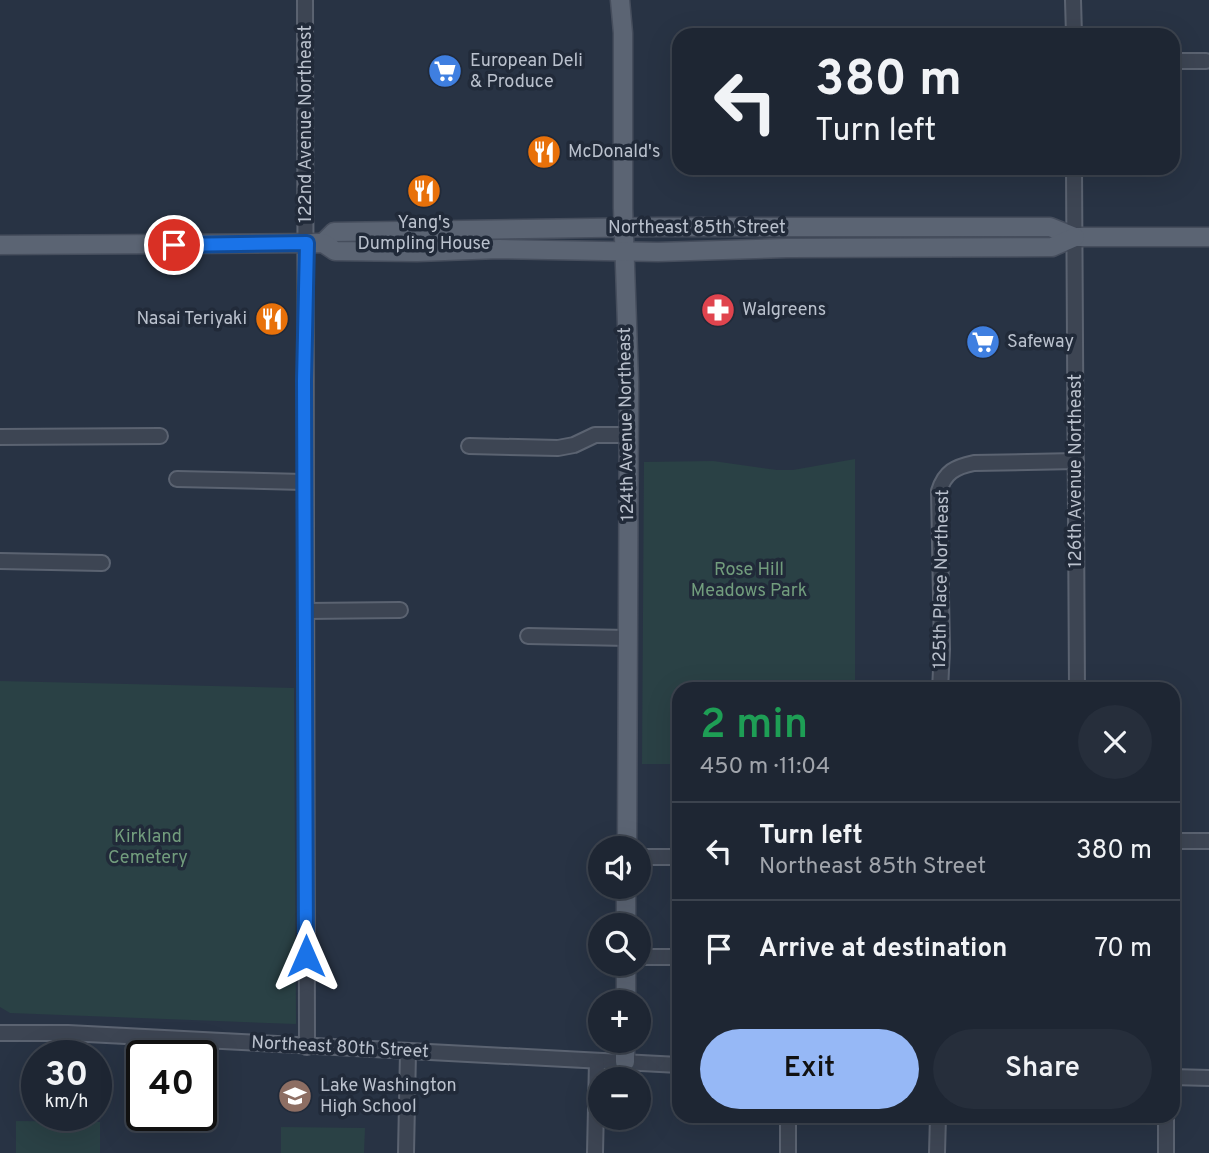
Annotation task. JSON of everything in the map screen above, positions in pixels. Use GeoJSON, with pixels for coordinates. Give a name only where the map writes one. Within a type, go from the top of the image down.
{"type":"FeatureCollection","features":[{"type":"Feature","properties":{"kind":"main road","name":"124th Avenue Northeast"},"geometry":{"type":"LineString","coordinates":[[621,0],[629,435],[627,836]]}},
{"type":"Feature","properties":{"kind":"main road"},"geometry":{"type":"LineString","coordinates":[[804,248],[817,238],[855,238],[863,233],[865,227]]}},
{"type":"Feature","properties":{"kind":"main road"},"geometry":{"type":"LineString","coordinates":[[915,248],[928,238],[966,238],[976,227]]}},
{"type":"Feature","properties":{"kind":"main road","name":"Northeast 85th Street"},"geometry":{"type":"LineString","coordinates":[[315,243],[334,232],[624,228],[1051,227],[1074,237],[1209,237]]}},
{"type":"Feature","properties":{"kind":"main road","name":"Northeast 85th Street"},"geometry":{"type":"LineString","coordinates":[[0,245],[315,243],[335,251],[499,249],[706,252],[804,248],[1052,247],[1074,237]]}},
{"type":"Feature","properties":{"kind":"main road"},"geometry":{"type":"LineString","coordinates":[[625,1053],[625,1062]]}},
{"type":"Feature","properties":{"kind":"street","name":"122nd Avenue Northeast"},"geometry":{"type":"LineString","coordinates":[[305,0],[315,243],[304,482],[307,611],[307,1047]]}},
{"type":"Feature","properties":{"kind":"street"},"geometry":{"type":"LineString","coordinates":[[1073,0],[1074,28]]}},
{"type":"Feature","properties":{"kind":"street"},"geometry":{"type":"LineString","coordinates":[[1180,61],[1206,61]]}},
{"type":"Feature","properties":{"kind":"street","name":"126th Avenue Northeast"},"geometry":{"type":"LineString","coordinates":[[1074,175],[1077,682]]}},
{"type":"Feature","properties":{"kind":"street"},"geometry":{"type":"LineString","coordinates":[[469,446],[558,449],[595,435],[629,435]]}},
{"type":"Feature","properties":{"kind":"street"},"geometry":{"type":"LineString","coordinates":[[0,437],[160,436]]}},
{"type":"Feature","properties":{"kind":"street","name":"125th Place Northeast"},"geometry":{"type":"LineString","coordinates":[[940,682],[939,491],[943,479],[950,472],[974,463],[1076,461]]}},
{"type":"Feature","properties":{"kind":"street"},"geometry":{"type":"LineString","coordinates":[[177,479],[304,482]]}},
{"type":"Feature","properties":{"kind":"street"},"geometry":{"type":"LineString","coordinates":[[0,561],[102,563]]}},
{"type":"Feature","properties":{"kind":"street"},"geometry":{"type":"LineString","coordinates":[[307,611],[400,610]]}},
{"type":"Feature","properties":{"kind":"street"},"geometry":{"type":"LineString","coordinates":[[528,636],[628,638]]}},
{"type":"Feature","properties":{"kind":"street"},"geometry":{"type":"LineString","coordinates":[[1180,841],[1209,841]]}},
{"type":"Feature","properties":{"kind":"street"},"geometry":{"type":"LineString","coordinates":[[651,857],[672,857]]}},
{"type":"Feature","properties":{"kind":"street"},"geometry":{"type":"LineString","coordinates":[[651,957],[672,957]]}},
{"type":"Feature","properties":{"kind":"street","name":"Northeast 80th Street"},"geometry":{"type":"LineString","coordinates":[[0,1033],[80,1034],[672,1065]]}},
{"type":"Feature","properties":{"kind":"street"},"geometry":{"type":"LineString","coordinates":[[406,1153],[408,1052]]}},
{"type":"Feature","properties":{"kind":"street"},"geometry":{"type":"LineString","coordinates":[[595,1153],[597,1061]]}},
{"type":"Feature","properties":{"kind":"street"},"geometry":{"type":"LineString","coordinates":[[1180,1077],[1209,1078]]}},
{"type":"Feature","properties":{"kind":"street"},"geometry":{"type":"LineString","coordinates":[[788,1123],[788,1153]]}},
{"type":"Feature","properties":{"kind":"street"},"geometry":{"type":"LineString","coordinates":[[937,1153],[938,1123]]}},
{"type":"Feature","properties":{"kind":"street"},"geometry":{"type":"LineString","coordinates":[[1166,1123],[1166,1153]]}},
{"type":"Feature","properties":{"kind":"green space","name":"Rose Hill Meadows Park"},"geometry":{"type":"Polygon","coordinates":[[[855,459],[855,682],[672,682],[672,764],[642,764],[644,462],[713,461],[793,470],[855,459]]]}},
{"type":"Feature","properties":{"kind":"green space","name":"Kirkland Cemetery"},"geometry":{"type":"Polygon","coordinates":[[[0,681],[294,688],[296,1024],[10,1013],[0,1007],[0,681]]]}},
{"type":"Feature","properties":{"kind":"green space"},"geometry":{"type":"Polygon","coordinates":[[[16,1121],[21,1121],[21,1131],[100,1131],[100,1153],[16,1153],[16,1121]]]}},
{"type":"Feature","properties":{"kind":"green space"},"geometry":{"type":"Polygon","coordinates":[[[281,1127],[365,1128],[364,1153],[281,1153],[281,1127]]]}},
{"type":"Feature","properties":{"kind":"place","name":"European Deli & Produce"},"geometry":{"type":"Point","coordinates":[445,71]}},
{"type":"Feature","properties":{"kind":"place","name":"McDonald's"},"geometry":{"type":"Point","coordinates":[544,152]}},
{"type":"Feature","properties":{"kind":"place","name":"Yang's Dumpling House"},"geometry":{"type":"Point","coordinates":[424,191]}},
{"type":"Feature","properties":{"kind":"place","name":"Walgreens"},"geometry":{"type":"Point","coordinates":[718,310]}},
{"type":"Feature","properties":{"kind":"place","name":"Nasai Teriyaki"},"geometry":{"type":"Point","coordinates":[272,319]}},
{"type":"Feature","properties":{"kind":"place","name":"Safeway"},"geometry":{"type":"Point","coordinates":[983,342]}},
{"type":"Feature","properties":{"kind":"place","name":"Lake Washington High School"},"geometry":{"type":"Point","coordinates":[295,1096]}},
{"type":"Feature","properties":{"kind":"route"},"geometry":{"type":"LineString","coordinates":[[174,245],[307,243],[304,381],[307,611],[306,956]]}}]}
